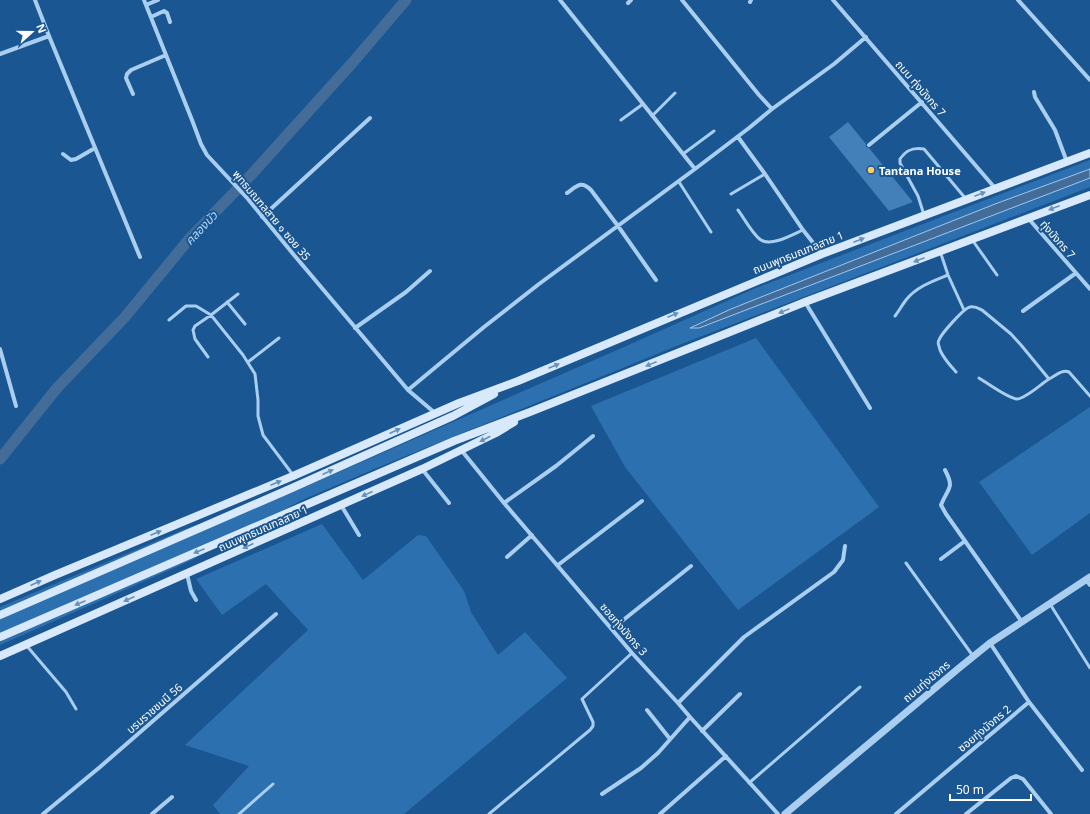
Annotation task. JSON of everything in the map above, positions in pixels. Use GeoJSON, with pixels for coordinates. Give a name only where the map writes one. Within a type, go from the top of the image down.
{"type":"FeatureCollection","features":[{"type":"Feature","properties":{"kind":"main road","name":"ถนนพุทธมณฑลสาย 1"},"geometry":{"type":"LineString","coordinates":[[0,599],[293,476],[435,413],[518,381],[822,254],[1090,153]]}},
{"type":"Feature","properties":{"kind":"main road","name":"ถนนพุทธมณฑลสาย 1"},"geometry":{"type":"LineString","coordinates":[[0,638],[454,441],[805,302],[1090,195]]}},
{"type":"Feature","properties":{"kind":"main road","name":"ถนนพุทธมณฑลสาย 1"},"geometry":{"type":"LineString","coordinates":[[0,615],[453,416],[518,381]]}},
{"type":"Feature","properties":{"kind":"main road","name":"ถนนพุทธมณฑลสาย 1"},"geometry":{"type":"LineString","coordinates":[[0,656],[462,451],[496,433],[530,412]]}},
{"type":"Feature","properties":{"kind":"street"},"geometry":{"type":"LineString","coordinates":[[35,0],[140,257]]}},
{"type":"Feature","properties":{"kind":"street","name":"พุทธมณฑลสาย ๑ ซอย 35"},"geometry":{"type":"LineString","coordinates":[[144,0],[192,120],[200,144],[207,155],[248,199],[408,390],[435,413]]}},
{"type":"Feature","properties":{"kind":"street"},"geometry":{"type":"LineString","coordinates":[[146,5],[158,0]]}},
{"type":"Feature","properties":{"kind":"street"},"geometry":{"type":"LineString","coordinates":[[560,0],[695,169]]}},
{"type":"Feature","properties":{"kind":"street"},"geometry":{"type":"LineString","coordinates":[[682,0],[759,96],[772,109]]}},
{"type":"Feature","properties":{"kind":"street","name":"ถนน ทุ่งมังกร 7"},"geometry":{"type":"LineString","coordinates":[[833,0],[995,188]]}},
{"type":"Feature","properties":{"kind":"street"},"geometry":{"type":"LineString","coordinates":[[1018,0],[1090,80]]}},
{"type":"Feature","properties":{"kind":"street"},"geometry":{"type":"LineString","coordinates":[[151,17],[164,10],[167,13],[170,22]]}},
{"type":"Feature","properties":{"kind":"street"},"geometry":{"type":"LineString","coordinates":[[0,54],[49,36]]}},
{"type":"Feature","properties":{"kind":"street"},"geometry":{"type":"LineString","coordinates":[[408,390],[539,284],[679,182],[772,109],[834,64],[866,37]]}},
{"type":"Feature","properties":{"kind":"street"},"geometry":{"type":"LineString","coordinates":[[133,94],[126,78],[127,74],[131,70],[166,55]]}},
{"type":"Feature","properties":{"kind":"street"},"geometry":{"type":"LineString","coordinates":[[1034,92],[1035,97],[1055,130],[1067,162]]}},
{"type":"Feature","properties":{"kind":"street"},"geometry":{"type":"LineString","coordinates":[[869,145],[922,102]]}},
{"type":"Feature","properties":{"kind":"street"},"geometry":{"type":"LineString","coordinates":[[262,217],[370,118]]}},
{"type":"Feature","properties":{"kind":"street"},"geometry":{"type":"LineString","coordinates":[[738,137],[803,230],[822,254]]}},
{"type":"Feature","properties":{"kind":"street"},"geometry":{"type":"LineString","coordinates":[[63,154],[71,160],[76,159],[95,148]]}},
{"type":"Feature","properties":{"kind":"street"},"geometry":{"type":"LineString","coordinates":[[567,193],[578,185],[582,184],[587,186],[618,226],[656,280]]}},
{"type":"Feature","properties":{"kind":"street","name":"ทุ่งมังกร 7"},"geometry":{"type":"LineString","coordinates":[[1028,218],[1090,289]]}},
{"type":"Feature","properties":{"kind":"street"},"geometry":{"type":"LineString","coordinates":[[356,328],[406,292],[430,271]]}},
{"type":"Feature","properties":{"kind":"street"},"geometry":{"type":"LineString","coordinates":[[1023,310],[1076,273]]}},
{"type":"Feature","properties":{"kind":"street"},"geometry":{"type":"LineString","coordinates":[[805,302],[870,408]]}},
{"type":"Feature","properties":{"kind":"street"},"geometry":{"type":"LineString","coordinates":[[0,349],[16,406]]}},
{"type":"Feature","properties":{"kind":"street"},"geometry":{"type":"LineString","coordinates":[[504,503],[556,466],[593,436]]}},
{"type":"Feature","properties":{"kind":"street","name":"ซอยทุ่งมังกร 3"},"geometry":{"type":"LineString","coordinates":[[462,451],[504,503],[632,653],[778,814]]}},
{"type":"Feature","properties":{"kind":"street"},"geometry":{"type":"LineString","coordinates":[[422,469],[449,503]]}},
{"type":"Feature","properties":{"kind":"street"},"geometry":{"type":"LineString","coordinates":[[945,470],[950,481],[950,486],[941,505],[1022,622]]}},
{"type":"Feature","properties":{"kind":"street"},"geometry":{"type":"LineString","coordinates":[[558,565],[642,501]]}},
{"type":"Feature","properties":{"kind":"street"},"geometry":{"type":"LineString","coordinates":[[341,505],[359,535]]}},
{"type":"Feature","properties":{"kind":"street"},"geometry":{"type":"LineString","coordinates":[[507,557],[532,535]]}},
{"type":"Feature","properties":{"kind":"street"},"geometry":{"type":"LineString","coordinates":[[942,560],[965,541]]}},
{"type":"Feature","properties":{"kind":"street"},"geometry":{"type":"LineString","coordinates":[[678,703],[744,637],[834,572],[843,560],[845,546]]}},
{"type":"Feature","properties":{"kind":"street"},"geometry":{"type":"LineString","coordinates":[[612,629],[691,566]]}},
{"type":"Feature","properties":{"kind":"street"},"geometry":{"type":"LineString","coordinates":[[187,573],[191,591],[196,600]]}},
{"type":"Feature","properties":{"kind":"street","name":"ถนนทุ่งมังกร"},"geometry":{"type":"LineString","coordinates":[[785,814],[973,656],[1022,622],[1089,580]]}},
{"type":"Feature","properties":{"kind":"street","name":"บรมราชชนนี 56"},"geometry":{"type":"LineString","coordinates":[[43,814],[100,767],[276,614]]}},
{"type":"Feature","properties":{"kind":"street"},"geometry":{"type":"LineString","coordinates":[[990,643],[1029,702],[1082,770]]}},
{"type":"Feature","properties":{"kind":"street"},"geometry":{"type":"LineString","coordinates":[[702,730],[740,694]]}},
{"type":"Feature","properties":{"kind":"street","name":"ซอยทุ่งมังกร 2"},"geometry":{"type":"LineString","coordinates":[[896,814],[1029,702]]}},
{"type":"Feature","properties":{"kind":"street"},"geometry":{"type":"LineString","coordinates":[[646,710],[670,740]]}},
{"type":"Feature","properties":{"kind":"street"},"geometry":{"type":"LineString","coordinates":[[602,794],[648,762],[690,718]]}},
{"type":"Feature","properties":{"kind":"street"},"geometry":{"type":"LineString","coordinates":[[660,814],[726,756]]}},
{"type":"Feature","properties":{"kind":"street"},"geometry":{"type":"LineString","coordinates":[[966,814],[1011,778],[1016,776],[1023,779],[1051,814]]}},
{"type":"Feature","properties":{"kind":"street"},"geometry":{"type":"LineString","coordinates":[[152,814],[172,797]]}},
{"type":"Feature","properties":{"kind":"lane"},"geometry":{"type":"LineString","coordinates":[[652,116],[675,93]]}},
{"type":"Feature","properties":{"kind":"lane"},"geometry":{"type":"LineString","coordinates":[[621,120],[642,104]]}},
{"type":"Feature","properties":{"kind":"lane"},"geometry":{"type":"LineString","coordinates":[[683,154],[714,131]]}},
{"type":"Feature","properties":{"kind":"lane"},"geometry":{"type":"LineString","coordinates":[[924,215],[918,196],[900,163],[900,159],[903,155],[913,148],[924,149],[966,199]]}},
{"type":"Feature","properties":{"kind":"lane"},"geometry":{"type":"LineString","coordinates":[[731,194],[765,174]]}},
{"type":"Feature","properties":{"kind":"lane"},"geometry":{"type":"LineString","coordinates":[[679,182],[711,232]]}},
{"type":"Feature","properties":{"kind":"lane"},"geometry":{"type":"LineString","coordinates":[[738,210],[762,241],[777,241],[803,230]]}},
{"type":"Feature","properties":{"kind":"lane"},"geometry":{"type":"LineString","coordinates":[[972,239],[997,274]]}},
{"type":"Feature","properties":{"kind":"lane"},"geometry":{"type":"LineString","coordinates":[[940,251],[948,274],[964,310]]}},
{"type":"Feature","properties":{"kind":"lane"},"geometry":{"type":"LineString","coordinates":[[895,316],[914,291],[948,274]]}},
{"type":"Feature","properties":{"kind":"lane"},"geometry":{"type":"LineString","coordinates":[[208,357],[195,339],[192,330],[195,326],[238,294]]}},
{"type":"Feature","properties":{"kind":"lane"},"geometry":{"type":"LineString","coordinates":[[227,302],[244,324]]}},
{"type":"Feature","properties":{"kind":"lane"},"geometry":{"type":"LineString","coordinates":[[169,320],[186,306],[196,306],[211,315],[248,362],[255,374],[258,416],[263,435],[293,476]]}},
{"type":"Feature","properties":{"kind":"lane"},"geometry":{"type":"LineString","coordinates":[[956,372],[940,351],[938,345],[939,340],[964,310],[971,306],[977,307],[1011,334],[1022,345],[1049,379]]}},
{"type":"Feature","properties":{"kind":"lane"},"geometry":{"type":"LineString","coordinates":[[248,362],[279,338]]}},
{"type":"Feature","properties":{"kind":"lane"},"geometry":{"type":"LineString","coordinates":[[979,378],[1011,398],[1018,399],[1024,397],[1062,371],[1066,371],[1069,372],[1090,396]]}},
{"type":"Feature","properties":{"kind":"lane"},"geometry":{"type":"LineString","coordinates":[[906,563],[973,656]]}},
{"type":"Feature","properties":{"kind":"lane"},"geometry":{"type":"LineString","coordinates":[[1050,604],[1090,668]]}},
{"type":"Feature","properties":{"kind":"lane"},"geometry":{"type":"LineString","coordinates":[[26,645],[66,692],[76,709]]}},
{"type":"Feature","properties":{"kind":"lane"},"geometry":{"type":"LineString","coordinates":[[489,814],[590,730],[593,726],[593,722],[582,699],[632,653]]}},
{"type":"Feature","properties":{"kind":"lane"},"geometry":{"type":"LineString","coordinates":[[750,782],[860,687]]}},
{"type":"Feature","properties":{"kind":"lane"},"geometry":{"type":"LineString","coordinates":[[239,814],[273,784]]}},
{"type":"Feature","properties":{"kind":"shaded area"},"geometry":{"type":"Polygon","coordinates":[[[1090,160],[1090,169],[995,204],[731,309],[691,328],[699,328],[1090,178],[1090,187],[684,343],[379,467],[302,500],[190,561],[0,645],[0,607],[185,529],[300,489],[756,288],[1090,160]]]}},
{"type":"Feature","properties":{"kind":"shaded area"},"geometry":{"type":"Polygon","coordinates":[[[1090,169],[1090,178],[699,328],[690,328],[731,309],[995,204],[1090,169]]]}},
{"type":"Feature","properties":{"kind":"shaded area"},"geometry":{"type":"Polygon","coordinates":[[[756,338],[879,507],[738,610],[625,467],[591,406],[756,338]]]}},
{"type":"Feature","properties":{"kind":"shaded area"},"geometry":{"type":"Polygon","coordinates":[[[1090,407],[1090,513],[1032,555],[979,482],[1090,407]]]}},
{"type":"Feature","properties":{"kind":"shaded area"},"geometry":{"type":"Polygon","coordinates":[[[322,524],[363,580],[418,535],[426,536],[464,591],[471,612],[498,655],[525,632],[567,678],[404,814],[220,814],[213,805],[249,766],[185,745],[308,630],[266,584],[222,615],[196,579],[322,524]]]}},
{"type":"Feature","properties":{"kind":"building","name":"Tantana House"},"geometry":{"type":"Polygon","coordinates":[[[848,122],[866,144],[866,147],[869,148],[913,202],[889,211],[829,137],[848,122]]]}},
{"type":"Feature","properties":{"kind":"waterway","name":"คลองบัว"},"geometry":{"type":"LineString","coordinates":[[0,459],[57,388],[125,317],[190,238],[251,175],[354,61],[406,0]]}},
{"type":"Feature","properties":{"kind":"place","name":"Tantana House"},"geometry":{"type":"Point","coordinates":[871,170]}}]}
